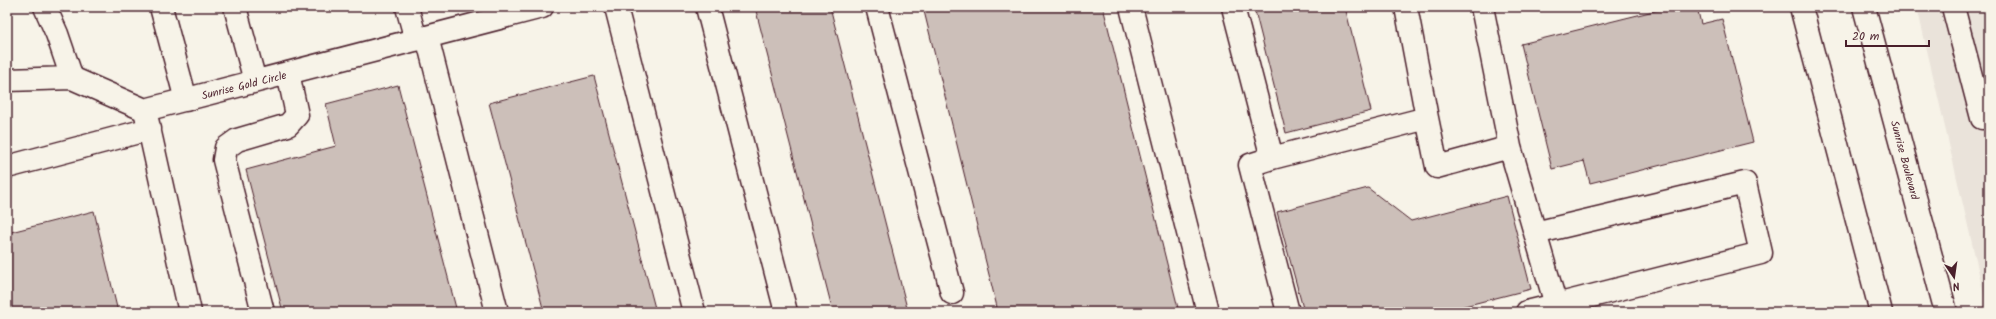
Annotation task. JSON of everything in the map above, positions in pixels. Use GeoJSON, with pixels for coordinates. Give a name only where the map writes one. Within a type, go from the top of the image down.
{"type":"FeatureCollection","features":[{"type":"Feature","properties":{"kind":"main road"},"geometry":{"type":"LineString","coordinates":[[45,7],[57,34],[72,78]]}},
{"type":"Feature","properties":{"kind":"main road"},"geometry":{"type":"LineString","coordinates":[[161,7],[186,100]]}},
{"type":"Feature","properties":{"kind":"main road"},"geometry":{"type":"LineString","coordinates":[[235,7],[256,81]]}},
{"type":"Feature","properties":{"kind":"main road"},"geometry":{"type":"LineString","coordinates":[[407,7],[421,38],[497,312]]}},
{"type":"Feature","properties":{"kind":"main road","name":"Sunrise Gold Circle"},"geometry":{"type":"LineString","coordinates":[[7,167],[148,119],[186,100],[542,7]]}},
{"type":"Feature","properties":{"kind":"main road"},"geometry":{"type":"LineString","coordinates":[[616,7],[694,312]]}},
{"type":"Feature","properties":{"kind":"main road"},"geometry":{"type":"LineString","coordinates":[[707,7],[786,312]]}},
{"type":"Feature","properties":{"kind":"main road"},"geometry":{"type":"LineString","coordinates":[[877,7],[952,293]]}},
{"type":"Feature","properties":{"kind":"main road"},"geometry":{"type":"LineString","coordinates":[[1130,7],[1208,312]]}},
{"type":"Feature","properties":{"kind":"main road"},"geometry":{"type":"LineString","coordinates":[[1233,7],[1272,158]]}},
{"type":"Feature","properties":{"kind":"main road"},"geometry":{"type":"LineString","coordinates":[[1406,7],[1437,167],[1510,147]]}},
{"type":"Feature","properties":{"kind":"main road"},"geometry":{"type":"LineString","coordinates":[[1482,7],[1510,147],[1556,305]]}},
{"type":"Feature","properties":{"kind":"main road"},"geometry":{"type":"LineString","coordinates":[[1801,7],[1880,312]]}},
{"type":"Feature","properties":{"kind":"main road","name":"Sunrise Boulevard"},"geometry":{"type":"LineString","coordinates":[[1864,7],[1946,312]]}},
{"type":"Feature","properties":{"kind":"main road"},"geometry":{"type":"LineString","coordinates":[[1954,7],[1982,118],[1989,116]]}},
{"type":"Feature","properties":{"kind":"main road"},"geometry":{"type":"LineString","coordinates":[[263,312],[224,160],[226,148],[237,140],[288,125],[297,115],[288,73]]}},
{"type":"Feature","properties":{"kind":"main road"},"geometry":{"type":"LineString","coordinates":[[7,80],[72,78],[148,119],[190,312]]}},
{"type":"Feature","properties":{"kind":"main road"},"geometry":{"type":"LineString","coordinates":[[1288,312],[1250,165],[1427,118]]}},
{"type":"Feature","properties":{"kind":"main road"},"geometry":{"type":"LineString","coordinates":[[1527,312],[1761,253],[1745,183],[1535,233]]}},
{"type":"Feature","properties":{"kind":"shaded area"},"geometry":{"type":"Polygon","coordinates":[[[1917,7],[1989,7],[1989,312],[1988,312],[1917,7]]]}},
{"type":"Feature","properties":{"kind":"building"},"geometry":{"type":"Polygon","coordinates":[[[755,7],[830,7],[908,312],[833,312],[755,7]]]}},
{"type":"Feature","properties":{"kind":"building"},"geometry":{"type":"Polygon","coordinates":[[[923,7],[1103,7],[1179,312],[977,312],[997,307],[923,7]]]}},
{"type":"Feature","properties":{"kind":"building"},"geometry":{"type":"Polygon","coordinates":[[[1254,7],[1345,7],[1371,111],[1286,133],[1254,7]]]}},
{"type":"Feature","properties":{"kind":"building"},"geometry":{"type":"Polygon","coordinates":[[[1670,7],[1697,7],[1701,24],[1722,19],[1753,142],[1590,183],[1584,161],[1552,169],[1521,44],[1670,7]]]}},
{"type":"Feature","properties":{"kind":"building"},"geometry":{"type":"Polygon","coordinates":[[[594,76],[656,312],[544,312],[489,103],[594,76]]]}},
{"type":"Feature","properties":{"kind":"building"},"geometry":{"type":"Polygon","coordinates":[[[398,85],[457,312],[283,312],[246,170],[336,146],[326,104],[398,85]]]}},
{"type":"Feature","properties":{"kind":"building"},"geometry":{"type":"Polygon","coordinates":[[[1368,188],[1411,221],[1507,196],[1531,289],[1441,312],[1304,312],[1277,212],[1368,188]]]}},
{"type":"Feature","properties":{"kind":"building"},"geometry":{"type":"Polygon","coordinates":[[[94,211],[118,312],[7,312],[7,233],[94,211]]]}}]}
